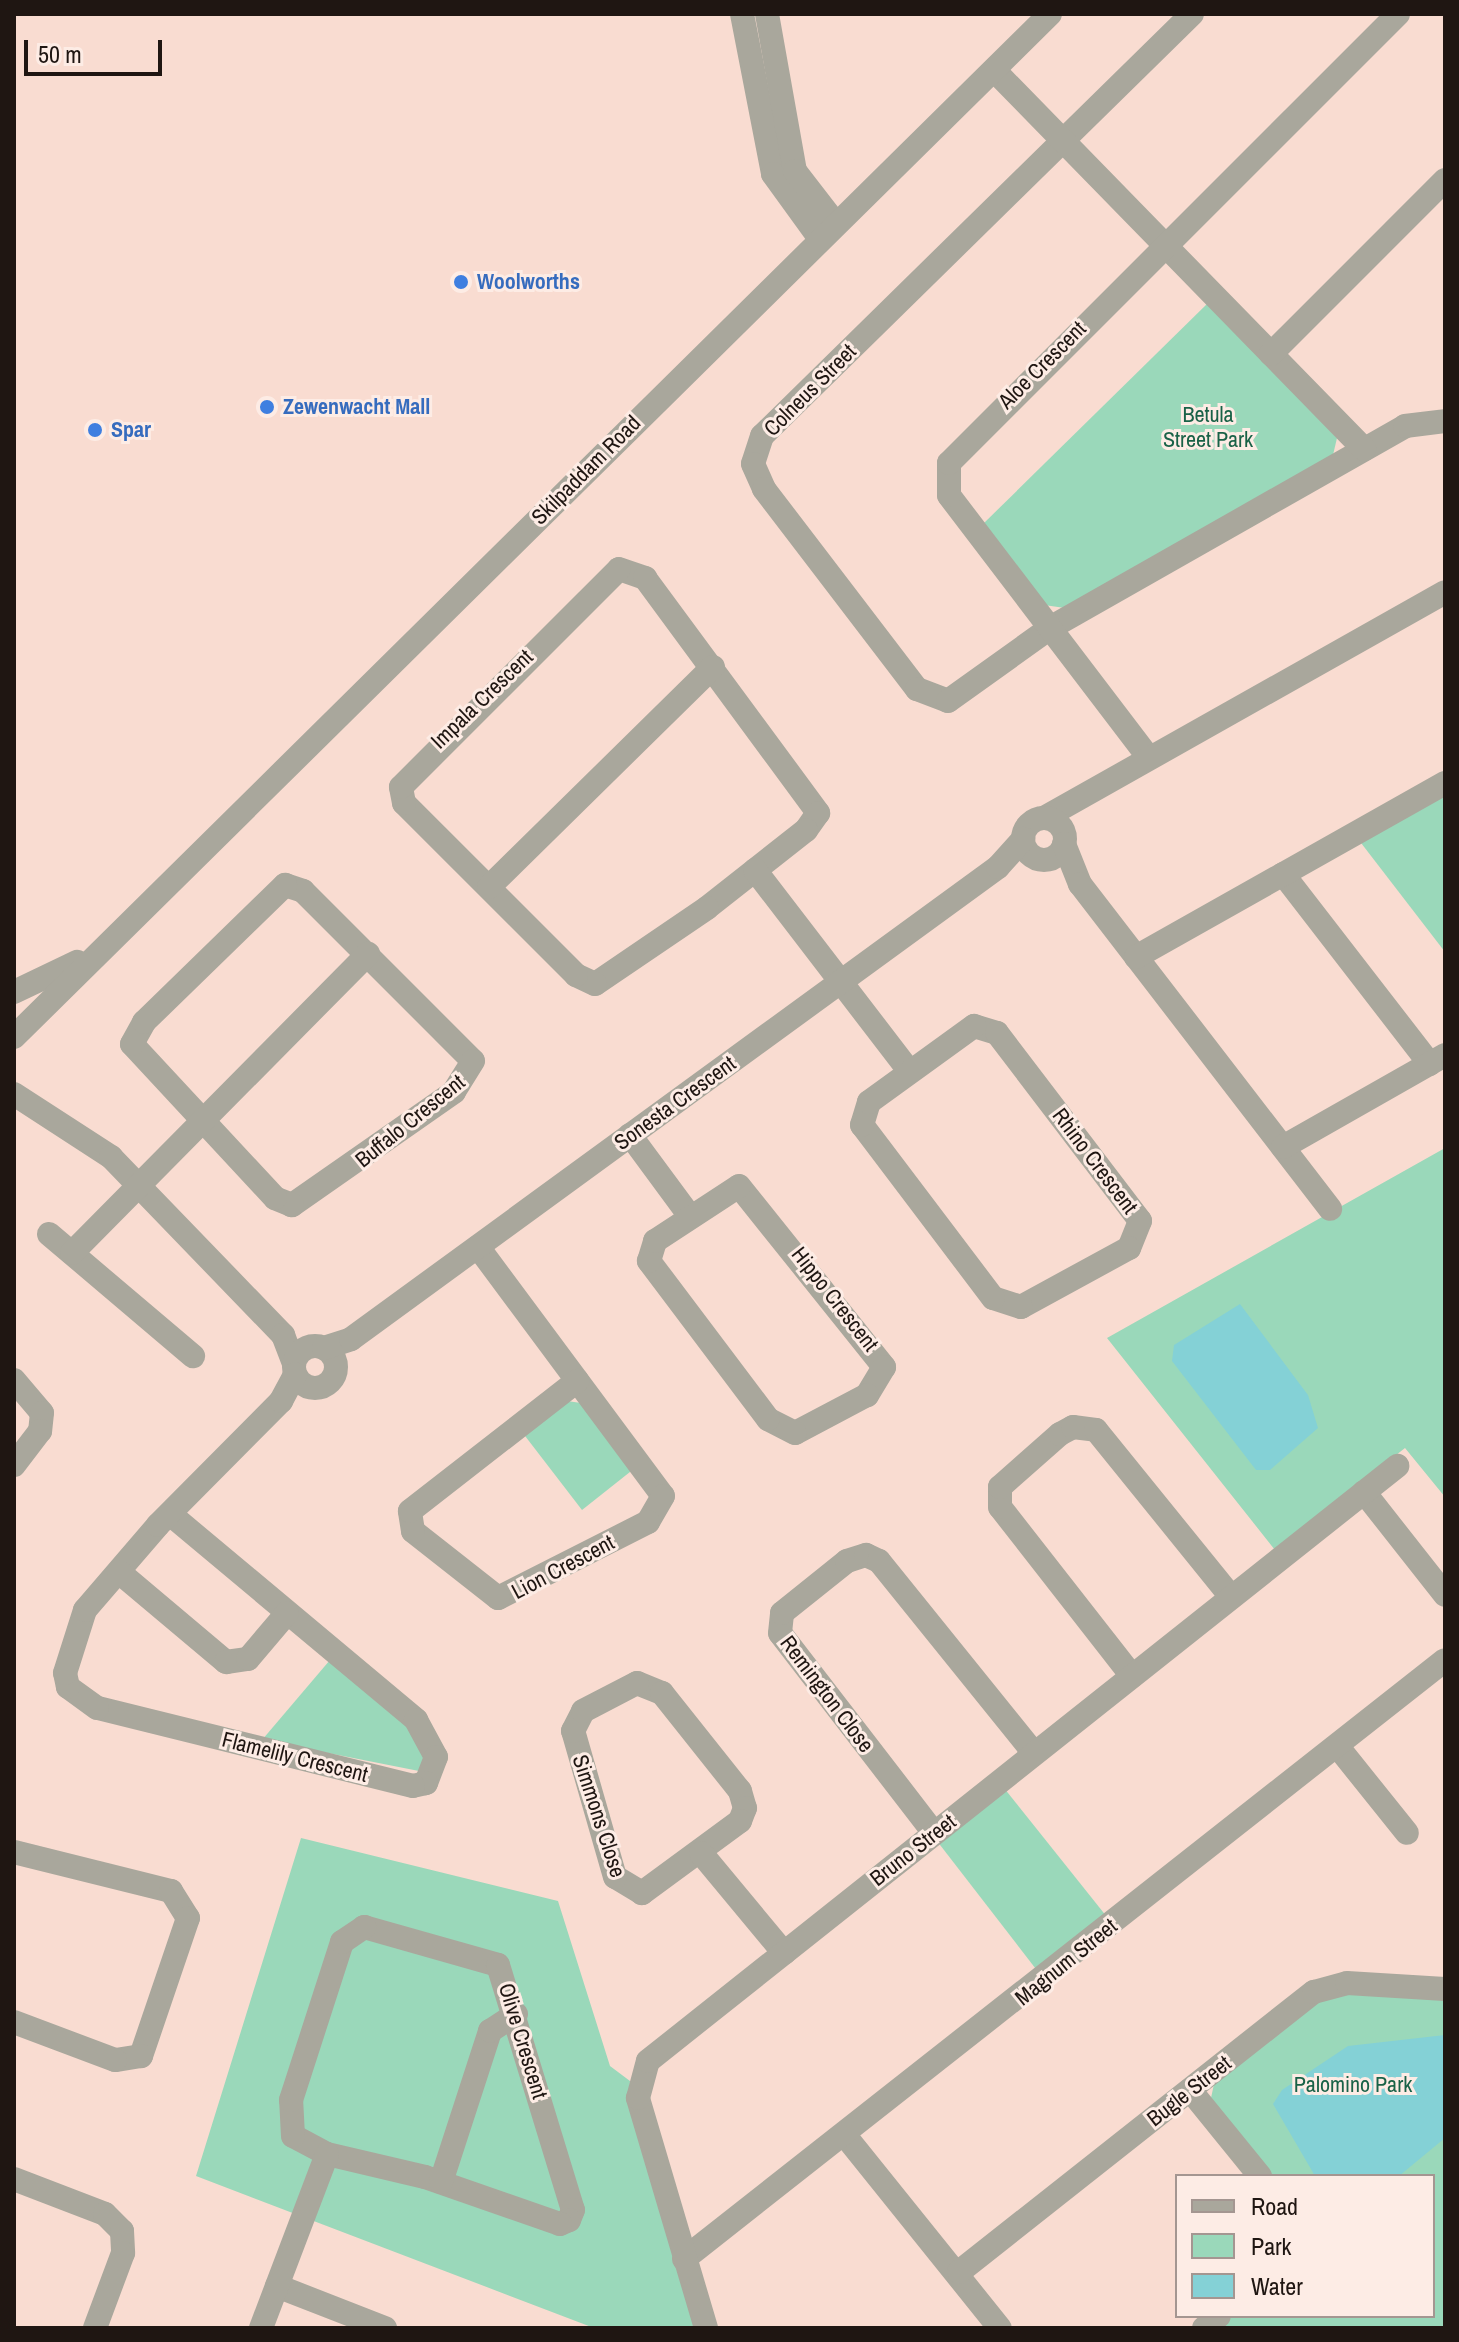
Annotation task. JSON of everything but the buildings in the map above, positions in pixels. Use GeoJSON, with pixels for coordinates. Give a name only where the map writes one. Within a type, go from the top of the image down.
{"type":"FeatureCollection","features":[{"type":"Feature","properties":{"kind":"street"},"geometry":{"type":"LineString","coordinates":[[742,14],[773,174],[828,232]]}},
{"type":"Feature","properties":{"kind":"street"},"geometry":{"type":"LineString","coordinates":[[767,14],[795,171],[828,232]]}},
{"type":"Feature","properties":{"kind":"street","name":"Skilpaddam Road"},"geometry":{"type":"LineString","coordinates":[[14,1037],[91,968],[124,927],[1050,14]]}},
{"type":"Feature","properties":{"kind":"street","name":"Colneus Street"},"geometry":{"type":"LineString","coordinates":[[1050,628],[962,695],[940,701],[924,695],[764,489],[753,455],[762,436],[1192,14]]}},
{"type":"Feature","properties":{"kind":"street","name":"Aloe Crescent"},"geometry":{"type":"LineString","coordinates":[[1149,758],[949,495],[949,463],[1163,244],[1398,14]]}},
{"type":"Feature","properties":{"kind":"street"},"geometry":{"type":"LineString","coordinates":[[994,70],[1364,449]]}},
{"type":"Feature","properties":{"kind":"street"},"geometry":{"type":"LineString","coordinates":[[1271,354],[1445,180]]}},
{"type":"Feature","properties":{"kind":"street"},"geometry":{"type":"LineString","coordinates":[[1050,628],[1413,423],[1445,421]]}},
{"type":"Feature","properties":{"kind":"street","name":"Impala Crescent"},"geometry":{"type":"LineString","coordinates":[[625,568],[641,574],[818,808],[806,830],[755,870],[595,984],[576,975],[404,803],[403,778],[608,576],[625,568]]}},
{"type":"Feature","properties":{"kind":"street"},"geometry":{"type":"LineString","coordinates":[[1330,1209],[1045,841],[1081,795],[1445,592]]}},
{"type":"Feature","properties":{"kind":"street"},"geometry":{"type":"LineString","coordinates":[[489,887],[713,667]]}},
{"type":"Feature","properties":{"kind":"street"},"geometry":{"type":"LineString","coordinates":[[1136,957],[1445,783]]}},
{"type":"Feature","properties":{"kind":"street","name":"Sonesta Crescent"},"geometry":{"type":"LineString","coordinates":[[170,1514],[281,1401],[312,1364],[478,1247],[998,867],[1045,841]]}},
{"type":"Feature","properties":{"kind":"street"},"geometry":{"type":"LineString","coordinates":[[755,870],[838,983],[909,1071]]}},
{"type":"Feature","properties":{"kind":"street"},"geometry":{"type":"LineString","coordinates":[[1283,874],[1437,1060],[1283,1147]]}},
{"type":"Feature","properties":{"kind":"street","name":"Buffalo Crescent"},"geometry":{"type":"LineString","coordinates":[[285,885],[303,891],[473,1061],[464,1084],[292,1205],[275,1198],[202,1121],[134,1053],[144,1022],[285,885]]}},
{"type":"Feature","properties":{"kind":"street","name":"Skilpaddam Road"},"geometry":{"type":"LineString","coordinates":[[14,992],[56,978],[124,927]]}},
{"type":"Feature","properties":{"kind":"street"},"geometry":{"type":"LineString","coordinates":[[72,1253],[368,954]]}},
{"type":"Feature","properties":{"kind":"street","name":"Rhino Crescent"},"geometry":{"type":"LineString","coordinates":[[974,1026],[993,1030],[1137,1214],[1135,1241],[1032,1304],[1007,1307],[993,1298],[864,1132],[864,1109],[909,1071],[974,1026]]}},
{"type":"Feature","properties":{"kind":"street"},"geometry":{"type":"LineString","coordinates":[[14,1080],[24,1098],[91,1141],[312,1364]]}},
{"type":"Feature","properties":{"kind":"street"},"geometry":{"type":"LineString","coordinates":[[630,1135],[689,1215]]}},
{"type":"Feature","properties":{"kind":"street","name":"Hippo Crescent"},"geometry":{"type":"LineString","coordinates":[[730,1188],[749,1191],[882,1359],[880,1383],[795,1433],[777,1429],[651,1269],[655,1241],[689,1215],[730,1188]]}},
{"type":"Feature","properties":{"kind":"street"},"geometry":{"type":"LineString","coordinates":[[49,1234],[193,1356]]}},
{"type":"Feature","properties":{"kind":"street","name":"Lion Crescent"},"geometry":{"type":"LineString","coordinates":[[478,1247],[660,1489],[662,1503],[648,1522],[498,1598],[413,1531],[410,1511],[577,1381]]}},
{"type":"Feature","properties":{"kind":"street"},"geometry":{"type":"LineString","coordinates":[[14,1380],[42,1413],[40,1431],[14,1465]]}},
{"type":"Feature","properties":{"kind":"street"},"geometry":{"type":"LineString","coordinates":[[1132,1676],[1000,1507],[1000,1487],[1060,1434],[1073,1427],[1096,1430],[1231,1597]]}},
{"type":"Feature","properties":{"kind":"street","name":"Bruno Street"},"geometry":{"type":"LineString","coordinates":[[706,2328],[640,2109],[640,2076],[654,2055],[1397,1466]]}},
{"type":"Feature","properties":{"kind":"street"},"geometry":{"type":"LineString","coordinates":[[1364,1492],[1445,1595]]}},
{"type":"Feature","properties":{"kind":"street","name":"Flamelily Crescent"},"geometry":{"type":"LineString","coordinates":[[170,1514],[416,1720],[436,1757],[426,1783],[413,1786],[85,1705],[65,1673],[74,1634],[119,1572],[170,1514]]}},
{"type":"Feature","properties":{"kind":"street","name":"Remington Close"},"geometry":{"type":"LineString","coordinates":[[934,1833],[780,1633],[782,1613],[847,1561],[866,1555],[879,1561],[1034,1753]]}},
{"type":"Feature","properties":{"kind":"street"},"geometry":{"type":"LineString","coordinates":[[119,1572],[226,1662],[248,1659],[287,1613]]}},
{"type":"Feature","properties":{"kind":"street","name":"Magnum Street"},"geometry":{"type":"LineString","coordinates":[[684,2259],[847,2138],[1445,1660]]}},
{"type":"Feature","properties":{"kind":"street","name":"Simmons Close"},"geometry":{"type":"LineString","coordinates":[[637,1683],[662,1693],[745,1802],[740,1821],[701,1853],[648,1892],[619,1883],[574,1738],[583,1711],[637,1683]]}},
{"type":"Feature","properties":{"kind":"street"},"geometry":{"type":"LineString","coordinates":[[1338,1747],[1407,1833]]}},
{"type":"Feature","properties":{"kind":"street"},"geometry":{"type":"LineString","coordinates":[[14,1852],[171,1891],[188,1918],[141,2056],[115,2060],[14,2022]]}},
{"type":"Feature","properties":{"kind":"street"},"geometry":{"type":"LineString","coordinates":[[701,1853],[784,1953]]}},
{"type":"Feature","properties":{"kind":"street","name":"Olive Crescent"},"geometry":{"type":"LineString","coordinates":[[364,1927],[485,1958],[498,1965],[516,2014],[573,2210],[569,2220],[560,2224],[441,2182],[327,2154],[293,2136],[288,2122],[349,1931],[364,1927]]}},
{"type":"Feature","properties":{"kind":"street","name":"Bugle Street"},"geometry":{"type":"LineString","coordinates":[[959,2272],[1323,1987],[1445,1989]]}},
{"type":"Feature","properties":{"kind":"street"},"geometry":{"type":"LineString","coordinates":[[441,2182],[490,2031],[516,2014]]}},
{"type":"Feature","properties":{"kind":"street"},"geometry":{"type":"LineString","coordinates":[[1190,2090],[1258,2174]]}},
{"type":"Feature","properties":{"kind":"street"},"geometry":{"type":"LineString","coordinates":[[847,2138],[959,2272],[1000,2328]]}},
{"type":"Feature","properties":{"kind":"street"},"geometry":{"type":"LineString","coordinates":[[261,2328],[327,2154]]}},
{"type":"Feature","properties":{"kind":"street"},"geometry":{"type":"LineString","coordinates":[[14,2179],[105,2214],[122,2231],[123,2253],[95,2328]]}},
{"type":"Feature","properties":{"kind":"street"},"geometry":{"type":"LineString","coordinates":[[277,2286],[385,2328]]}},
{"type":"Feature","properties":{"kind":"green space","name":"Betula Street Park"},"geometry":{"type":"Polygon","coordinates":[[[1209,302],[1337,438],[1333,455],[1065,608],[1044,605],[982,525],[1209,302]]]}},
{"type":"Feature","properties":{"kind":"green space"},"geometry":{"type":"Polygon","coordinates":[[[1445,790],[1445,952],[1358,839],[1445,790]]]}},
{"type":"Feature","properties":{"kind":"green space"},"geometry":{"type":"Polygon","coordinates":[[[1445,1148],[1445,1497],[1405,1448],[1275,1550],[1107,1338],[1445,1148]]]}},
{"type":"Feature","properties":{"kind":"green space"},"geometry":{"type":"Polygon","coordinates":[[[567,1401],[581,1403],[635,1468],[582,1510],[522,1432],[567,1401]]]}},
{"type":"Feature","properties":{"kind":"green space"},"geometry":{"type":"Polygon","coordinates":[[[330,1660],[407,1725],[424,1758],[419,1771],[262,1740],[330,1660]]]}},
{"type":"Feature","properties":{"kind":"green space"},"geometry":{"type":"Polygon","coordinates":[[[1004,1788],[1107,1917],[1039,1973],[937,1841],[1004,1788]]]}},
{"type":"Feature","properties":{"kind":"green space"},"geometry":{"type":"Polygon","coordinates":[[[301,1838],[558,1901],[610,2066],[630,2081],[629,2105],[698,2328],[594,2328],[196,2176],[301,1838]]]}},
{"type":"Feature","properties":{"kind":"green space","name":"Palomino Park"},"geometry":{"type":"Polygon","coordinates":[[[1328,1994],[1445,1998],[1445,2328],[1216,2328],[1228,2318],[1435,2318],[1435,2174],[1268,2174],[1211,2098],[1214,2084],[1328,1994]]]}},
{"type":"Feature","properties":{"kind":"water"},"geometry":{"type":"Polygon","coordinates":[[[1240,1304],[1308,1395],[1318,1428],[1270,1470],[1256,1470],[1172,1361],[1174,1345],[1240,1304]]]}},
{"type":"Feature","properties":{"kind":"water"},"geometry":{"type":"Polygon","coordinates":[[[1445,2035],[1445,2138],[1401,2174],[1314,2174],[1273,2104],[1282,2090],[1348,2046],[1445,2035]]]}},
{"type":"Feature","properties":{"kind":"place","name":"Woolworths"},"geometry":{"type":"Point","coordinates":[461,282]}},
{"type":"Feature","properties":{"kind":"place","name":"Zewenwacht Mall"},"geometry":{"type":"Point","coordinates":[267,407]}},
{"type":"Feature","properties":{"kind":"place","name":"Spar"},"geometry":{"type":"Point","coordinates":[95,430]}}]}
